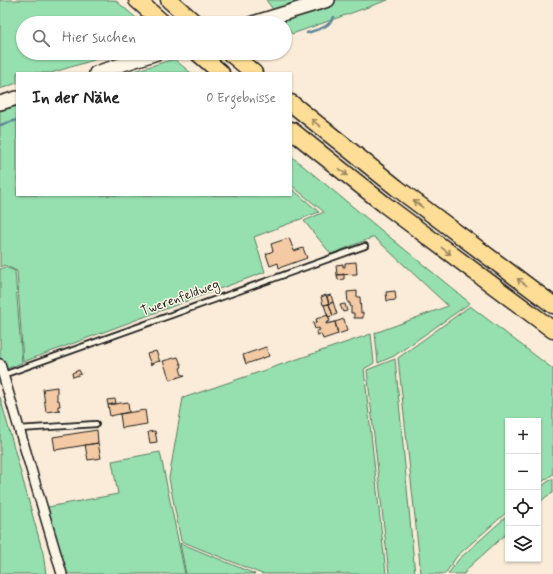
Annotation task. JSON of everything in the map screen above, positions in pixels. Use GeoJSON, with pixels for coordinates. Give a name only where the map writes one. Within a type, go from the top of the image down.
{"type":"FeatureCollection","features":[{"type":"Feature","properties":{"kind":"highway"},"geometry":{"type":"LineString","coordinates":[[137,0],[155,16]]}},
{"type":"Feature","properties":{"kind":"highway"},"geometry":{"type":"LineString","coordinates":[[169,0],[187,16]]}},
{"type":"Feature","properties":{"kind":"highway"},"geometry":{"type":"LineString","coordinates":[[206,60],[220,72]]}},
{"type":"Feature","properties":{"kind":"highway"},"geometry":{"type":"LineString","coordinates":[[238,60],[253,72]]}},
{"type":"Feature","properties":{"kind":"highway"},"geometry":{"type":"LineString","coordinates":[[292,104],[397,188],[553,305]]}},
{"type":"Feature","properties":{"kind":"highway"},"geometry":{"type":"LineString","coordinates":[[292,131],[384,204],[553,330]]}},
{"type":"Feature","properties":{"kind":"main road"},"geometry":{"type":"LineString","coordinates":[[276,16],[328,0]]}},
{"type":"Feature","properties":{"kind":"main road"},"geometry":{"type":"LineString","coordinates":[[99,72],[136,60]]}},
{"type":"Feature","properties":{"kind":"main road"},"geometry":{"type":"LineString","coordinates":[[0,103],[16,98]]}},
{"type":"Feature","properties":{"kind":"street"},"geometry":{"type":"LineString","coordinates":[[0,364],[62,574]]}},
{"type":"Feature","properties":{"kind":"lane","name":"Twerenfeldweg"},"geometry":{"type":"LineString","coordinates":[[3,375],[366,246]]}},
{"type":"Feature","properties":{"kind":"lane"},"geometry":{"type":"LineString","coordinates":[[20,429],[96,424]]}},
{"type":"Feature","properties":{"kind":"green space"},"geometry":{"type":"Polygon","coordinates":[[[0,0],[115,0],[134,16],[16,16],[16,60],[94,60],[54,72],[16,72],[16,83],[0,89],[0,0]]]}},
{"type":"Feature","properties":{"kind":"green space"},"geometry":{"type":"Polygon","coordinates":[[[266,0],[388,0],[292,34],[292,16],[278,16],[266,0]]]}},
{"type":"Feature","properties":{"kind":"green space"},"geometry":{"type":"Polygon","coordinates":[[[175,60],[190,72],[131,72],[175,60]]]}},
{"type":"Feature","properties":{"kind":"green space"},"geometry":{"type":"Polygon","coordinates":[[[16,106],[16,196],[292,196],[292,189],[319,212],[254,237],[265,272],[23,362],[17,271],[4,265],[0,267],[0,111],[16,106]]]}},
{"type":"Feature","properties":{"kind":"green space"},"geometry":{"type":"Polygon","coordinates":[[[292,157],[470,303],[394,356],[378,363],[375,333],[448,306],[374,237],[331,254],[304,221],[324,212],[292,186],[292,157]]]}},
{"type":"Feature","properties":{"kind":"green space"},"geometry":{"type":"Polygon","coordinates":[[[5,267],[15,271],[22,363],[3,370],[0,357],[0,269],[5,267]]]}},
{"type":"Feature","properties":{"kind":"green space"},"geometry":{"type":"Polygon","coordinates":[[[470,306],[553,369],[553,474],[541,483],[541,418],[505,418],[505,514],[457,556],[445,574],[421,574],[398,358],[470,306]]]}},
{"type":"Feature","properties":{"kind":"green space"},"geometry":{"type":"Polygon","coordinates":[[[371,334],[374,363],[364,369],[386,574],[262,574],[181,541],[169,478],[183,398],[371,334]]]}},
{"type":"Feature","properties":{"kind":"green space"},"geometry":{"type":"Polygon","coordinates":[[[395,359],[415,574],[389,574],[367,370],[395,359]]]}},
{"type":"Feature","properties":{"kind":"green space"},"geometry":{"type":"Polygon","coordinates":[[[0,397],[43,553],[46,574],[0,574],[0,397]]]}},
{"type":"Feature","properties":{"kind":"green space"},"geometry":{"type":"Polygon","coordinates":[[[160,452],[185,574],[66,574],[48,507],[118,494],[112,461],[160,452]]]}},
{"type":"Feature","properties":{"kind":"green space"},"geometry":{"type":"Polygon","coordinates":[[[553,478],[553,493],[541,501],[541,487],[553,478]]]}},
{"type":"Feature","properties":{"kind":"green space"},"geometry":{"type":"Polygon","coordinates":[[[505,518],[505,535],[468,568],[464,574],[448,574],[459,559],[505,518]]]}},
{"type":"Feature","properties":{"kind":"green space"},"geometry":{"type":"Polygon","coordinates":[[[180,543],[255,574],[186,574],[180,543]]]}},
{"type":"Feature","properties":{"kind":"building"},"geometry":{"type":"Polygon","coordinates":[[[289,238],[294,251],[303,248],[307,258],[279,268],[278,263],[270,266],[266,254],[273,251],[271,244],[289,238]]]}},
{"type":"Feature","properties":{"kind":"building"},"geometry":{"type":"Polygon","coordinates":[[[356,262],[357,274],[337,275],[336,265],[343,264],[343,267],[345,267],[345,263],[356,262]]]}},
{"type":"Feature","properties":{"kind":"building"},"geometry":{"type":"Polygon","coordinates":[[[344,274],[344,279],[338,280],[337,275],[344,274]]]}},
{"type":"Feature","properties":{"kind":"building"},"geometry":{"type":"Polygon","coordinates":[[[357,291],[357,297],[360,297],[361,313],[363,312],[363,318],[354,318],[354,313],[351,313],[350,303],[348,303],[347,292],[357,291]]]}},
{"type":"Feature","properties":{"kind":"building"},"geometry":{"type":"Polygon","coordinates":[[[395,291],[396,300],[387,301],[386,292],[395,291]]]}},
{"type":"Feature","properties":{"kind":"building"},"geometry":{"type":"Polygon","coordinates":[[[326,295],[329,304],[323,305],[321,297],[326,295]]]}},
{"type":"Feature","properties":{"kind":"building"},"geometry":{"type":"Polygon","coordinates":[[[331,295],[333,302],[329,304],[327,296],[331,295]]]}},
{"type":"Feature","properties":{"kind":"building"},"geometry":{"type":"Polygon","coordinates":[[[333,302],[337,314],[333,316],[329,304],[333,302]]]}},
{"type":"Feature","properties":{"kind":"building"},"geometry":{"type":"Polygon","coordinates":[[[329,304],[333,316],[328,317],[324,305],[329,304]]]}},
{"type":"Feature","properties":{"kind":"building"},"geometry":{"type":"Polygon","coordinates":[[[345,304],[347,311],[343,312],[340,305],[345,304]]]}},
{"type":"Feature","properties":{"kind":"building"},"geometry":{"type":"Polygon","coordinates":[[[328,315],[330,321],[326,324],[335,322],[338,334],[323,339],[321,334],[317,335],[316,331],[320,330],[319,328],[315,329],[313,323],[317,322],[316,319],[328,315]]]}},
{"type":"Feature","properties":{"kind":"building"},"geometry":{"type":"Polygon","coordinates":[[[344,319],[347,331],[338,334],[335,322],[344,319]]]}},
{"type":"Feature","properties":{"kind":"building"},"geometry":{"type":"Polygon","coordinates":[[[266,347],[269,356],[246,364],[243,355],[266,347]]]}},
{"type":"Feature","properties":{"kind":"building"},"geometry":{"type":"Polygon","coordinates":[[[156,351],[160,362],[159,361],[151,365],[147,354],[156,351]]]}},
{"type":"Feature","properties":{"kind":"building"},"geometry":{"type":"Polygon","coordinates":[[[178,357],[182,367],[180,368],[182,375],[185,375],[170,380],[163,361],[178,357]]]}},
{"type":"Feature","properties":{"kind":"building"},"geometry":{"type":"Polygon","coordinates":[[[79,370],[81,374],[73,377],[72,373],[79,370]]]}},
{"type":"Feature","properties":{"kind":"building"},"geometry":{"type":"Polygon","coordinates":[[[57,387],[57,400],[59,400],[60,406],[58,406],[58,410],[60,410],[46,412],[43,389],[57,387]]]}},
{"type":"Feature","properties":{"kind":"building"},"geometry":{"type":"Polygon","coordinates":[[[115,399],[116,403],[108,405],[107,400],[115,399]]]}},
{"type":"Feature","properties":{"kind":"building"},"geometry":{"type":"Polygon","coordinates":[[[128,402],[129,412],[110,416],[108,405],[128,402]]]}},
{"type":"Feature","properties":{"kind":"building"},"geometry":{"type":"Polygon","coordinates":[[[145,410],[147,424],[122,428],[120,414],[145,410]]]}},
{"type":"Feature","properties":{"kind":"building"},"geometry":{"type":"Polygon","coordinates":[[[97,430],[98,443],[55,450],[53,437],[97,430]]]}},
{"type":"Feature","properties":{"kind":"building"},"geometry":{"type":"Polygon","coordinates":[[[155,431],[157,442],[150,443],[148,432],[155,431]]]}},
{"type":"Feature","properties":{"kind":"building"},"geometry":{"type":"Polygon","coordinates":[[[98,443],[101,458],[88,460],[85,445],[98,443]]]}},
{"type":"Feature","properties":{"kind":"waterway"},"geometry":{"type":"LineString","coordinates":[[307,33],[326,26],[334,17]]}},
{"type":"Feature","properties":{"kind":"waterway"},"geometry":{"type":"LineString","coordinates":[[0,125],[16,120]]}}]}
